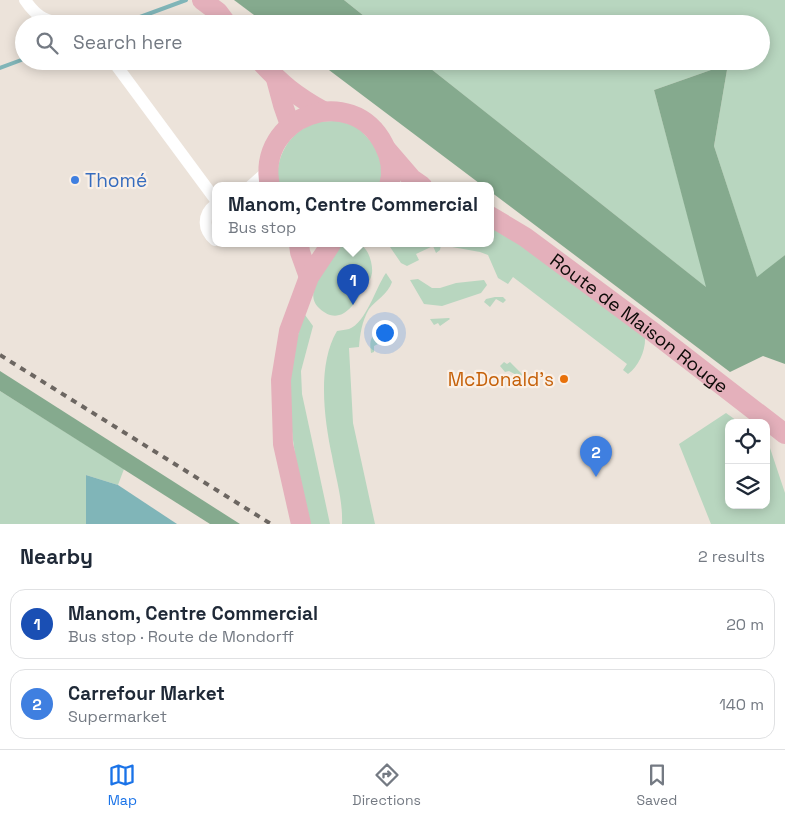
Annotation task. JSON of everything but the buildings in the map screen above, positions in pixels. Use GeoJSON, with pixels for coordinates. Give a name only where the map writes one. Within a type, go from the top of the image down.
{"type":"FeatureCollection","features":[{"type":"Feature","properties":{"kind":"main road"},"geometry":{"type":"LineString","coordinates":[[202,0],[220,15]]}},
{"type":"Feature","properties":{"kind":"main road"},"geometry":{"type":"LineString","coordinates":[[268,70],[296,96],[323,111]]}},
{"type":"Feature","properties":{"kind":"main road"},"geometry":{"type":"LineString","coordinates":[[276,79],[282,105],[290,125]]}},
{"type":"Feature","properties":{"kind":"main road"},"geometry":{"type":"LineString","coordinates":[[269,178],[270,158],[281,134],[300,118],[323,111],[336,111],[362,120],[381,138],[387,150],[391,167],[389,182]]}},
{"type":"Feature","properties":{"kind":"main road"},"geometry":{"type":"LineString","coordinates":[[387,150],[416,182]]}},
{"type":"Feature","properties":{"kind":"main road","name":"Route de Maison Rouge"},"geometry":{"type":"LineString","coordinates":[[494,218],[525,237],[785,434]]}},
{"type":"Feature","properties":{"kind":"main road"},"geometry":{"type":"LineString","coordinates":[[300,247],[308,277]]}},
{"type":"Feature","properties":{"kind":"main road"},"geometry":{"type":"LineString","coordinates":[[301,524],[283,444],[281,380],[289,331],[308,277],[329,247]]}},
{"type":"Feature","properties":{"kind":"street"},"geometry":{"type":"LineString","coordinates":[[25,0],[33,12],[38,15]]}},
{"type":"Feature","properties":{"kind":"street"},"geometry":{"type":"LineString","coordinates":[[120,70],[212,194]]}},
{"type":"Feature","properties":{"kind":"street"},"geometry":{"type":"LineString","coordinates":[[212,208],[205,220],[207,231],[212,236]]}},
{"type":"Feature","properties":{"kind":"green space"},"geometry":{"type":"Polygon","coordinates":[[[234,0],[344,0],[363,15],[254,15],[234,0]]]}},
{"type":"Feature","properties":{"kind":"green space"},"geometry":{"type":"Polygon","coordinates":[[[344,0],[785,0],[785,255],[757,278],[714,146],[727,70],[770,70],[770,15],[363,15],[344,0]]]}},
{"type":"Feature","properties":{"kind":"green space"},"geometry":{"type":"Polygon","coordinates":[[[329,70],[432,70],[706,287],[654,90],[711,70],[727,70],[714,146],[757,277],[785,255],[785,364],[763,356],[730,372],[494,194],[494,182],[478,182],[329,70]]]}},
{"type":"Feature","properties":{"kind":"green space"},"geometry":{"type":"Polygon","coordinates":[[[432,70],[711,70],[654,90],[707,288],[432,70]]]}},
{"type":"Feature","properties":{"kind":"green space"},"geometry":{"type":"Polygon","coordinates":[[[338,121],[357,126],[382,154],[385,182],[278,182],[278,165],[286,146],[299,131],[318,122],[338,121]]]}},
{"type":"Feature","properties":{"kind":"green space"},"geometry":{"type":"Polygon","coordinates":[[[494,227],[542,258],[645,336],[643,352],[632,371],[628,374],[623,370],[627,364],[513,277],[508,284],[498,278],[488,255],[452,247],[494,247],[494,227]]]}},
{"type":"Feature","properties":{"kind":"green space"},"geometry":{"type":"Polygon","coordinates":[[[336,247],[363,247],[370,258],[372,273],[371,278],[355,303],[345,312],[333,316],[319,308],[314,302],[313,294],[322,269],[336,247]]]}},
{"type":"Feature","properties":{"kind":"green space"},"geometry":{"type":"Polygon","coordinates":[[[390,247],[431,247],[416,254],[419,260],[407,266],[401,263],[390,247]]]}},
{"type":"Feature","properties":{"kind":"green space"},"geometry":{"type":"Polygon","coordinates":[[[433,247],[441,247],[440,250],[436,253],[433,247]]]}},
{"type":"Feature","properties":{"kind":"green space"},"geometry":{"type":"Polygon","coordinates":[[[386,273],[392,282],[385,293],[369,309],[362,328],[359,347],[349,348],[353,423],[375,524],[342,524],[340,498],[325,409],[324,392],[327,360],[337,331],[349,329],[361,320],[386,273]]]}},
{"type":"Feature","properties":{"kind":"green space"},"geometry":{"type":"Polygon","coordinates":[[[418,279],[432,288],[484,280],[487,285],[481,293],[442,306],[424,304],[410,280],[418,279]]]}},
{"type":"Feature","properties":{"kind":"green space"},"geometry":{"type":"Polygon","coordinates":[[[503,297],[506,300],[503,303],[496,299],[490,307],[484,302],[486,299],[503,297]]]}},
{"type":"Feature","properties":{"kind":"green space"},"geometry":{"type":"Polygon","coordinates":[[[305,315],[313,326],[301,371],[302,394],[330,524],[309,524],[294,446],[290,393],[292,366],[297,340],[305,315]]]}},
{"type":"Feature","properties":{"kind":"green space"},"geometry":{"type":"Polygon","coordinates":[[[449,318],[440,326],[438,323],[434,325],[430,319],[449,318]]]}},
{"type":"Feature","properties":{"kind":"green space"},"geometry":{"type":"Polygon","coordinates":[[[377,333],[380,343],[374,346],[374,352],[371,353],[371,341],[377,333]]]}},
{"type":"Feature","properties":{"kind":"green space"},"geometry":{"type":"Polygon","coordinates":[[[504,362],[507,364],[510,362],[523,375],[520,377],[509,371],[505,372],[500,366],[504,362]]]}},
{"type":"Feature","properties":{"kind":"green space"},"geometry":{"type":"Polygon","coordinates":[[[0,371],[240,524],[210,524],[0,391],[0,371]]]}},
{"type":"Feature","properties":{"kind":"green space"},"geometry":{"type":"Polygon","coordinates":[[[0,391],[124,469],[118,485],[86,475],[86,524],[0,524],[0,391]]]}},
{"type":"Feature","properties":{"kind":"green space"},"geometry":{"type":"Polygon","coordinates":[[[726,413],[734,419],[725,419],[725,509],[770,509],[770,448],[785,493],[785,524],[711,524],[679,444],[726,413]]]}},
{"type":"Feature","properties":{"kind":"water"},"geometry":{"type":"Polygon","coordinates":[[[86,475],[118,485],[177,524],[86,524],[86,475]]]}},
{"type":"Feature","properties":{"kind":"waterway"},"geometry":{"type":"LineString","coordinates":[[145,15],[186,0]]}},
{"type":"Feature","properties":{"kind":"waterway"},"geometry":{"type":"LineString","coordinates":[[0,68],[15,62]]}},
{"type":"Feature","properties":{"kind":"railway"},"geometry":{"type":"LineString","coordinates":[[0,355],[271,524]]}},
{"type":"Feature","properties":{"kind":"place","name":"Thomé"},"geometry":{"type":"Point","coordinates":[75,180]}},
{"type":"Feature","properties":{"kind":"place","name":"Manom, Centre Commercial"},"geometry":{"type":"Point","coordinates":[353,305]}},
{"type":"Feature","properties":{"kind":"place","name":"McDonald's"},"geometry":{"type":"Point","coordinates":[564,379]}},
{"type":"Feature","properties":{"kind":"place","name":"Carrefour Market"},"geometry":{"type":"Point","coordinates":[596,477]}}]}
